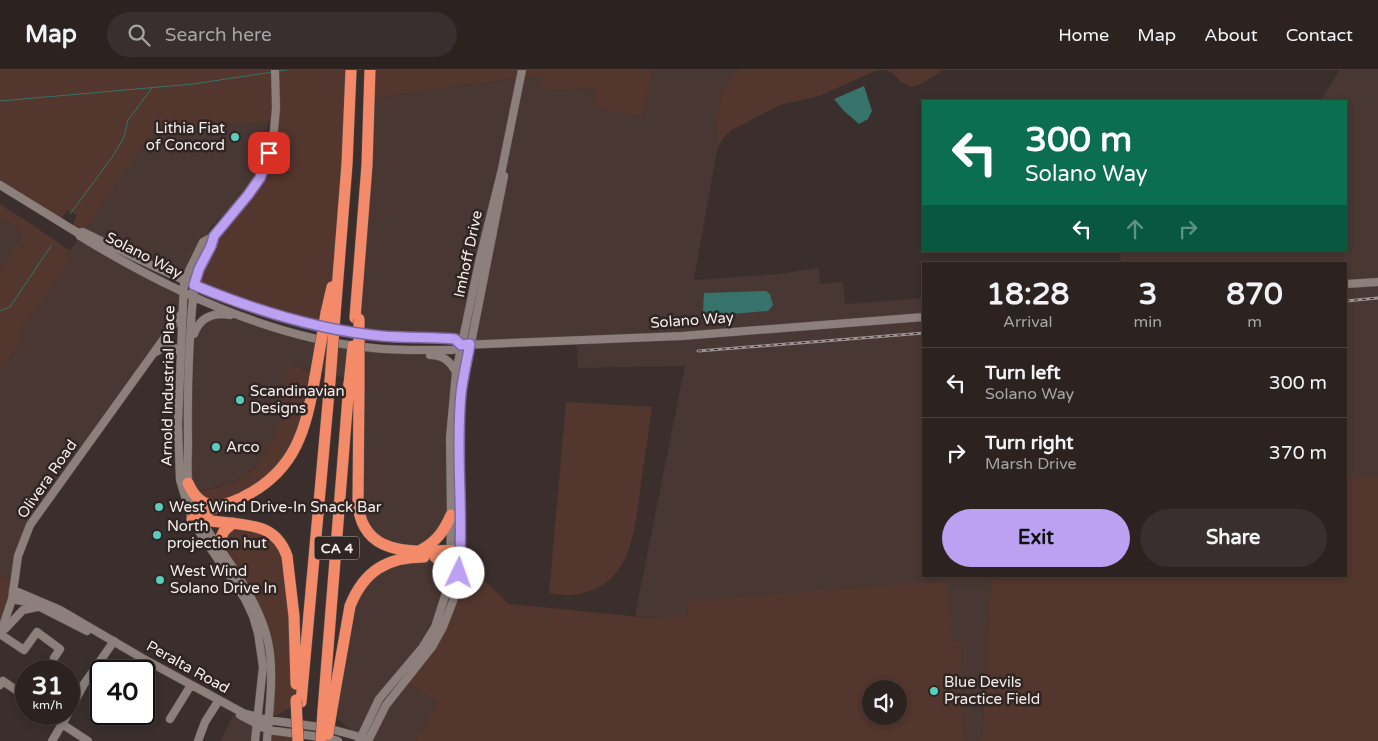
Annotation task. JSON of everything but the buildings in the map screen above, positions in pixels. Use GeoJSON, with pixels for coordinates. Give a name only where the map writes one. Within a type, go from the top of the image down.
{"type":"FeatureCollection","features":[{"type":"Feature","properties":{"kind":"highway"},"geometry":{"type":"LineString","coordinates":[[197,518],[217,507],[243,498],[262,487],[289,458],[305,428],[315,376],[331,314],[339,264],[350,113],[350,70]]}},
{"type":"Feature","properties":{"kind":"highway","name":"CA 4"},"geometry":{"type":"LineString","coordinates":[[321,741],[327,713],[354,385],[357,295],[370,111],[370,70]]}},
{"type":"Feature","properties":{"kind":"highway","name":"CA 4"},"geometry":{"type":"LineString","coordinates":[[298,741],[298,701],[330,381],[331,314]]}},
{"type":"Feature","properties":{"kind":"highway"},"geometry":{"type":"LineString","coordinates":[[354,385],[359,516],[363,528],[383,545],[396,549],[454,551]]}},
{"type":"Feature","properties":{"kind":"highway"},"geometry":{"type":"LineString","coordinates":[[188,483],[192,492],[199,500],[207,505],[217,507]]}},
{"type":"Feature","properties":{"kind":"highway"},"geometry":{"type":"LineString","coordinates":[[421,550],[437,539],[445,529],[451,515]]}},
{"type":"Feature","properties":{"kind":"highway"},"geometry":{"type":"LineString","coordinates":[[197,518],[252,524],[267,530],[280,542],[287,556],[294,616],[298,701]]}},
{"type":"Feature","properties":{"kind":"highway"},"geometry":{"type":"LineString","coordinates":[[218,544],[224,531],[233,523]]}},
{"type":"Feature","properties":{"kind":"highway"},"geometry":{"type":"LineString","coordinates":[[328,741],[327,713],[350,606],[355,593],[374,570],[390,562],[402,559],[435,557],[454,551]]}},
{"type":"Feature","properties":{"kind":"highway"},"geometry":{"type":"LineString","coordinates":[[435,557],[445,565],[450,573]]}},
{"type":"Feature","properties":{"kind":"street"},"geometry":{"type":"LineString","coordinates":[[184,280],[204,242],[214,236],[260,178],[269,153],[276,108],[275,70]]}},
{"type":"Feature","properties":{"kind":"street","name":"Imhoff Drive"},"geometry":{"type":"LineString","coordinates":[[454,551],[451,515],[450,438],[456,372],[481,252],[502,169],[522,74]]}},
{"type":"Feature","properties":{"kind":"street","name":"Imhoff Drive"},"geometry":{"type":"LineString","coordinates":[[454,551],[461,394],[499,205],[504,174],[502,169]]}},
{"type":"Feature","properties":{"kind":"street","name":"Solano Way"},"geometry":{"type":"LineString","coordinates":[[0,185],[78,232],[80,236],[107,253],[238,316],[316,339],[374,348],[453,350],[461,345],[470,344],[682,336],[922,317]]}},
{"type":"Feature","properties":{"kind":"street","name":"Solano Way"},"geometry":{"type":"LineString","coordinates":[[78,232],[83,232],[194,285],[237,303],[306,323],[383,336],[455,339],[461,345]]}},
{"type":"Feature","properties":{"kind":"street","name":"Arnold Industrial Place"},"geometry":{"type":"LineString","coordinates":[[214,236],[194,285],[187,424],[188,483],[200,533],[245,599],[258,633],[263,667],[255,741]]}},
{"type":"Feature","properties":{"kind":"street","name":"Arnold Industrial Place"},"geometry":{"type":"LineString","coordinates":[[184,280],[178,424],[180,480],[197,518],[218,544],[236,572],[263,624],[269,645],[271,662],[267,741]]}},
{"type":"Feature","properties":{"kind":"street"},"geometry":{"type":"LineString","coordinates":[[1347,284],[1378,282]]}},
{"type":"Feature","properties":{"kind":"street","name":"Olivera Road"},"geometry":{"type":"LineString","coordinates":[[0,635],[12,599],[16,564],[30,525],[183,312]]}},
{"type":"Feature","properties":{"kind":"street"},"geometry":{"type":"LineString","coordinates":[[191,340],[197,325],[208,316],[224,314],[238,316]]}},
{"type":"Feature","properties":{"kind":"street"},"geometry":{"type":"LineString","coordinates":[[152,354],[168,346],[174,347],[181,353]]}},
{"type":"Feature","properties":{"kind":"street"},"geometry":{"type":"LineString","coordinates":[[392,349],[398,353],[438,355],[446,359],[456,372]]}},
{"type":"Feature","properties":{"kind":"street"},"geometry":{"type":"LineString","coordinates":[[360,739],[379,699],[422,648],[435,627],[442,609],[454,551]]}},
{"type":"Feature","properties":{"kind":"street"},"geometry":{"type":"LineString","coordinates":[[370,740],[386,705],[432,646],[444,627],[453,601],[459,573],[454,551]]}},
{"type":"Feature","properties":{"kind":"street","name":"Peralta Road"},"geometry":{"type":"LineString","coordinates":[[13,590],[60,610],[112,643]]}},
{"type":"Feature","properties":{"kind":"street","name":"Peralta Road"},"geometry":{"type":"LineString","coordinates":[[12,599],[40,607],[112,643],[218,702],[258,721],[268,730],[338,741]]}},
{"type":"Feature","properties":{"kind":"street"},"geometry":{"type":"LineString","coordinates":[[40,607],[23,610],[15,616],[0,635],[24,650],[36,632],[60,649],[54,658]]}},
{"type":"Feature","properties":{"kind":"street"},"geometry":{"type":"LineString","coordinates":[[80,691],[112,643]]}},
{"type":"Feature","properties":{"kind":"street"},"geometry":{"type":"LineString","coordinates":[[0,685],[3,681],[15,689]]}},
{"type":"Feature","properties":{"kind":"street"},"geometry":{"type":"LineString","coordinates":[[170,719],[190,686]]}},
{"type":"Feature","properties":{"kind":"street"},"geometry":{"type":"LineString","coordinates":[[198,741],[205,722],[218,702]]}},
{"type":"Feature","properties":{"kind":"street","name":"Peralta Road"},"geometry":{"type":"LineString","coordinates":[[258,721],[268,720],[327,728],[360,739],[370,740]]}},
{"type":"Feature","properties":{"kind":"street"},"geometry":{"type":"LineString","coordinates":[[52,741],[61,725]]}},
{"type":"Feature","properties":{"kind":"street"},"geometry":{"type":"LineString","coordinates":[[64,725],[88,741]]}},
{"type":"Feature","properties":{"kind":"shaded area"},"geometry":{"type":"Polygon","coordinates":[[[0,70],[350,70],[339,264],[324,327],[279,316],[194,285],[211,246],[260,178],[275,118],[268,121],[152,132],[83,232],[71,228],[77,215],[67,210],[60,221],[0,185],[0,70]]]}},
{"type":"Feature","properties":{"kind":"shaded area"},"geometry":{"type":"Polygon","coordinates":[[[370,70],[652,70],[642,117],[594,107],[596,88],[541,90],[541,76],[485,82],[370,99],[370,70]]]}},
{"type":"Feature","properties":{"kind":"shaded area"},"geometry":{"type":"Polygon","coordinates":[[[652,70],[739,70],[722,90],[717,126],[718,148],[694,280],[777,274],[819,268],[820,284],[843,282],[845,304],[922,298],[922,577],[1008,577],[991,579],[982,741],[964,741],[961,647],[953,642],[687,602],[688,617],[651,618],[635,616],[685,366],[578,368],[577,348],[573,340],[470,344],[505,174],[461,345],[455,339],[354,331],[370,99],[485,82],[542,76],[541,90],[597,88],[642,116],[652,70]]]}},
{"type":"Feature","properties":{"kind":"shaded area"},"geometry":{"type":"Polygon","coordinates":[[[739,70],[886,70],[875,71],[819,96],[780,105],[732,130],[723,138],[718,148],[717,126],[722,90],[739,70]]]}},
{"type":"Feature","properties":{"kind":"shaded area"},"geometry":{"type":"Polygon","coordinates":[[[886,70],[943,70],[923,83],[912,87],[901,82],[893,73],[886,70]]]}},
{"type":"Feature","properties":{"kind":"shaded area"},"geometry":{"type":"Polygon","coordinates":[[[1340,70],[1378,70],[1378,478],[1347,478],[1347,262],[1121,262],[1120,252],[1347,252],[1347,100],[1321,100],[1340,70]]]}},
{"type":"Feature","properties":{"kind":"shaded area"},"geometry":{"type":"Polygon","coordinates":[[[268,121],[264,154],[258,172],[247,191],[210,228],[184,281],[83,232],[151,132],[268,121]]]}},
{"type":"Feature","properties":{"kind":"shaded area"},"geometry":{"type":"Polygon","coordinates":[[[0,204],[70,251],[66,256],[71,259],[19,333],[24,337],[0,369],[0,270],[22,238],[18,227],[0,219],[0,204]]]}},
{"type":"Feature","properties":{"kind":"shaded area"},"geometry":{"type":"Polygon","coordinates":[[[0,219],[18,227],[22,239],[0,270],[0,219]]]}},
{"type":"Feature","properties":{"kind":"shaded area"},"geometry":{"type":"Polygon","coordinates":[[[80,236],[184,291],[183,312],[30,525],[14,583],[0,575],[0,369],[24,337],[19,333],[71,259],[66,256],[80,236]]]}},
{"type":"Feature","properties":{"kind":"shaded area"},"geometry":{"type":"Polygon","coordinates":[[[224,314],[276,328],[398,353],[438,355],[456,372],[451,515],[429,545],[396,549],[363,528],[359,381],[289,365],[280,423],[267,454],[245,476],[226,485],[192,492],[187,424],[191,340],[197,325],[224,314]]]}},
{"type":"Feature","properties":{"kind":"shaded area"},"geometry":{"type":"Polygon","coordinates":[[[288,365],[316,372],[309,412],[281,469],[217,507],[192,492],[226,485],[244,477],[257,465],[267,451],[274,436],[283,401],[288,365]]]}},
{"type":"Feature","properties":{"kind":"shaded area"},"geometry":{"type":"Polygon","coordinates":[[[566,402],[652,407],[635,525],[626,558],[606,583],[591,591],[569,595],[549,593],[566,402]]]}},
{"type":"Feature","properties":{"kind":"shaded area"},"geometry":{"type":"Polygon","coordinates":[[[1347,478],[1378,478],[1378,741],[982,741],[991,579],[1008,577],[1347,577],[1347,478]]]}},
{"type":"Feature","properties":{"kind":"shaded area"},"geometry":{"type":"Polygon","coordinates":[[[252,525],[280,542],[301,702],[268,720],[269,645],[218,544],[224,531],[252,525]]]}},
{"type":"Feature","properties":{"kind":"shaded area"},"geometry":{"type":"Polygon","coordinates":[[[469,549],[484,580],[509,604],[651,618],[688,616],[687,601],[946,581],[953,642],[959,642],[961,647],[964,741],[415,741],[438,702],[404,682],[432,647],[453,601],[460,550],[469,549]]]}},
{"type":"Feature","properties":{"kind":"shaded area"},"geometry":{"type":"Polygon","coordinates":[[[417,557],[435,557],[450,573],[435,627],[393,682],[360,737],[331,714],[350,606],[374,570],[417,557]]]}},
{"type":"Feature","properties":{"kind":"shaded area"},"geometry":{"type":"Polygon","coordinates":[[[0,575],[14,583],[0,635],[0,575]]]}},
{"type":"Feature","properties":{"kind":"shaded area"},"geometry":{"type":"Polygon","coordinates":[[[404,682],[438,702],[415,741],[373,741],[369,739],[404,682]]]}},
{"type":"Feature","properties":{"kind":"shaded area"},"geometry":{"type":"Polygon","coordinates":[[[235,712],[257,725],[255,741],[220,741],[235,712]]]}},
{"type":"Feature","properties":{"kind":"shaded area"},"geometry":{"type":"Polygon","coordinates":[[[268,730],[297,734],[297,741],[267,741],[268,730]]]}},
{"type":"Feature","properties":{"kind":"water"},"geometry":{"type":"Polygon","coordinates":[[[864,86],[872,111],[868,119],[859,124],[834,99],[864,86]]]}},
{"type":"Feature","properties":{"kind":"water"},"geometry":{"type":"Polygon","coordinates":[[[766,291],[770,294],[773,305],[768,311],[709,316],[703,311],[704,293],[766,291]]]}},
{"type":"Feature","properties":{"kind":"waterway"},"geometry":{"type":"LineString","coordinates":[[279,71],[287,70]]}},
{"type":"Feature","properties":{"kind":"waterway"},"geometry":{"type":"LineString","coordinates":[[0,101],[193,84],[273,72]]}},
{"type":"Feature","properties":{"kind":"waterway"},"geometry":{"type":"LineString","coordinates":[[70,214],[113,156],[124,137],[128,120],[152,88]]}},
{"type":"Feature","properties":{"kind":"waterway"},"geometry":{"type":"LineString","coordinates":[[0,311],[10,307],[51,246]]}},
{"type":"Feature","properties":{"kind":"railway"},"geometry":{"type":"LineString","coordinates":[[1347,301],[1378,298]]}},
{"type":"Feature","properties":{"kind":"railway"},"geometry":{"type":"LineString","coordinates":[[698,351],[922,333]]}},
{"type":"Feature","properties":{"kind":"place","name":"Lithia Fiat of Concord"},"geometry":{"type":"Point","coordinates":[235,137]}},
{"type":"Feature","properties":{"kind":"place","name":"Scandinavian Designs"},"geometry":{"type":"Point","coordinates":[240,400]}},
{"type":"Feature","properties":{"kind":"place","name":"Arco"},"geometry":{"type":"Point","coordinates":[216,447]}},
{"type":"Feature","properties":{"kind":"place","name":"West Wind Drive-In Snack Bar"},"geometry":{"type":"Point","coordinates":[159,507]}},
{"type":"Feature","properties":{"kind":"place","name":"North projection hut"},"geometry":{"type":"Point","coordinates":[157,535]}},
{"type":"Feature","properties":{"kind":"place","name":"West Wind Solano Drive In"},"geometry":{"type":"Point","coordinates":[160,580]}},
{"type":"Feature","properties":{"kind":"place","name":"Blue Devils Practice Field"},"geometry":{"type":"Point","coordinates":[934,691]}},
{"type":"Feature","properties":{"kind":"route"},"geometry":{"type":"LineString","coordinates":[[269,153],[260,178],[214,236],[194,285],[237,303],[306,323],[374,335],[455,339],[461,345],[470,344],[461,394],[459,573]]}}]}
